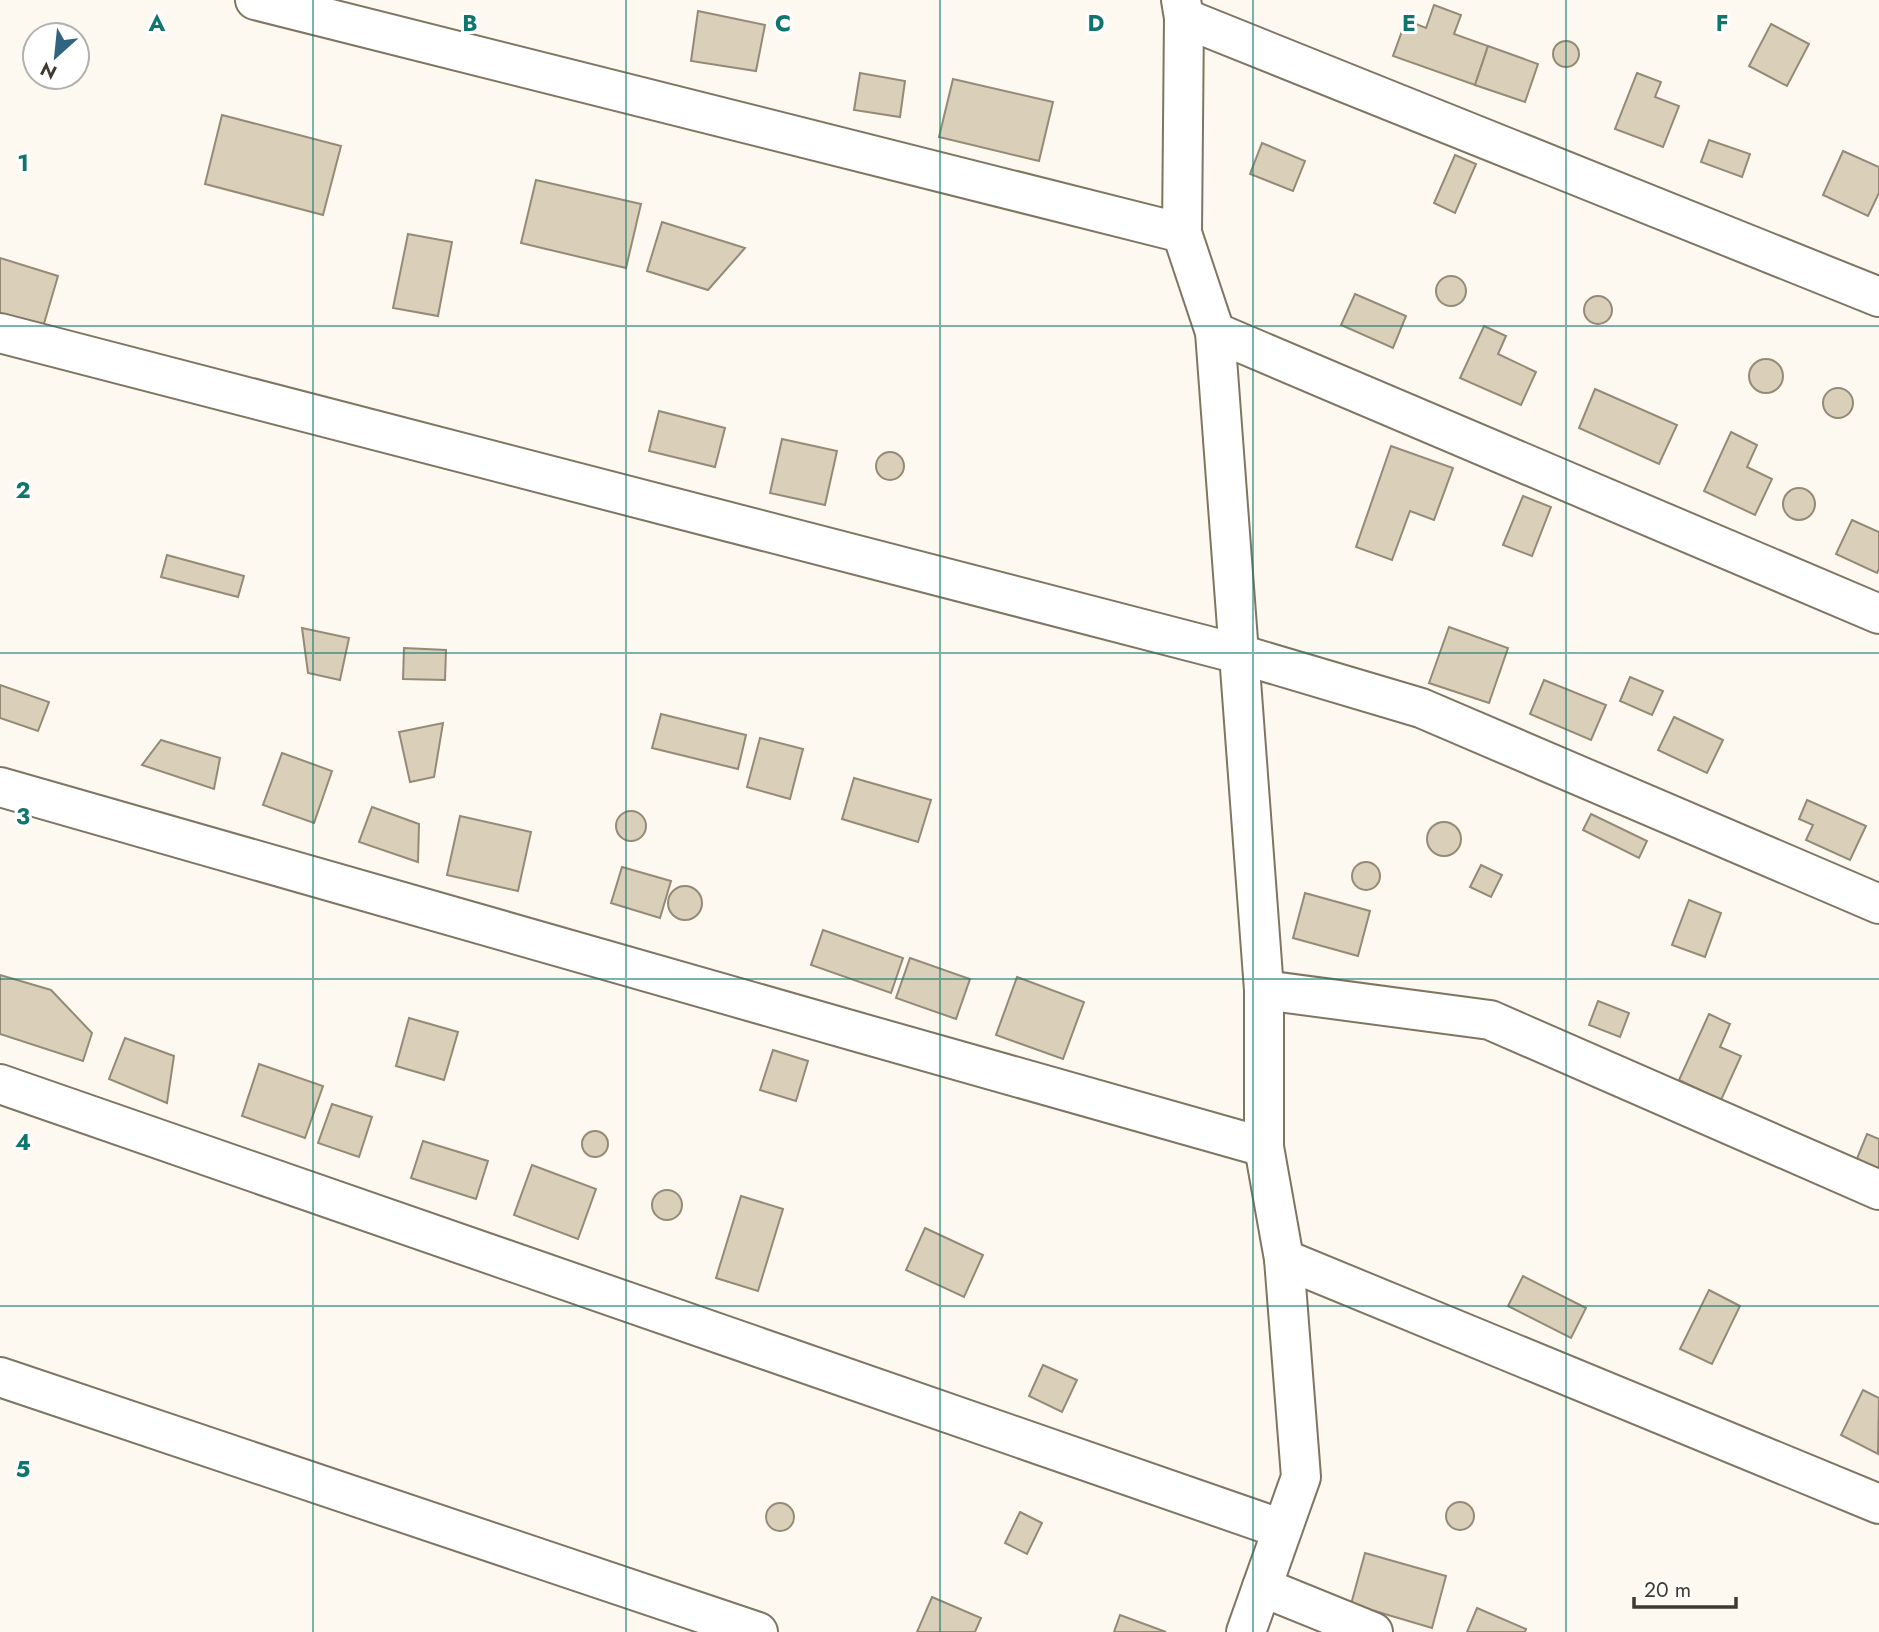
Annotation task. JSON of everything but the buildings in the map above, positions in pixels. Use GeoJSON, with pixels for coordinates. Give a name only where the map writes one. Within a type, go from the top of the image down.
{"type":"FeatureCollection","features":[{"type":"Feature","properties":{"kind":"street"},"geometry":{"type":"LineString","coordinates":[[255,0],[1182,233]]}},
{"type":"Feature","properties":{"kind":"street"},"geometry":{"type":"LineString","coordinates":[[1246,1632],[1301,1477],[1284,1259],[1264,1147],[1264,990],[1215,332],[1182,233],[1182,9],[1879,297]]}},
{"type":"Feature","properties":{"kind":"street"},"geometry":{"type":"LineString","coordinates":[[1215,332],[1879,614]]}},
{"type":"Feature","properties":{"kind":"street"},"geometry":{"type":"LineString","coordinates":[[0,333],[1240,654],[1421,708],[1879,904]]}},
{"type":"Feature","properties":{"kind":"street"},"geometry":{"type":"LineString","coordinates":[[0,787],[1264,1147]]}},
{"type":"Feature","properties":{"kind":"street"},"geometry":{"type":"LineString","coordinates":[[1264,990],[1490,1020],[1879,1190]]}},
{"type":"Feature","properties":{"kind":"street"},"geometry":{"type":"LineString","coordinates":[[0,1084],[1282,1529]]}},
{"type":"Feature","properties":{"kind":"street"},"geometry":{"type":"LineString","coordinates":[[1284,1259],[1879,1504]]}},
{"type":"Feature","properties":{"kind":"street"},"geometry":{"type":"LineString","coordinates":[[0,1377],[758,1632]]}},
{"type":"Feature","properties":{"kind":"street"},"geometry":{"type":"LineString","coordinates":[[1262,1587],[1373,1632]]}}]}
